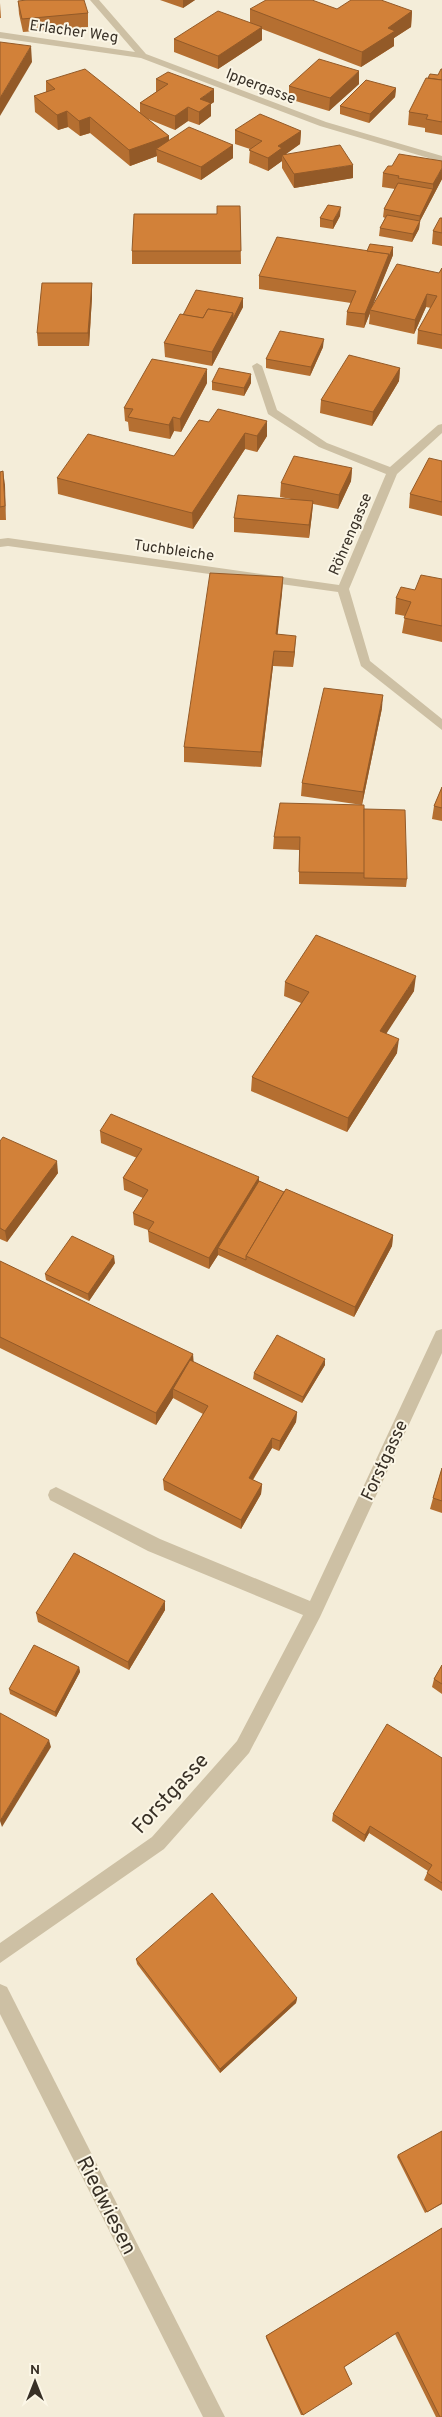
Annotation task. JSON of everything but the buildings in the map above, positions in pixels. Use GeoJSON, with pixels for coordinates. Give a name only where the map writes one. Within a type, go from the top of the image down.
{"type":"FeatureCollection","features":[{"type":"Feature","properties":{"kind":"street","name":"Ippergasse"},"geometry":{"type":"LineString","coordinates":[[94,0],[143,56],[323,124],[442,159]]}},
{"type":"Feature","properties":{"kind":"street","name":"Erlacher Weg"},"geometry":{"type":"LineString","coordinates":[[0,34],[143,56]]}},
{"type":"Feature","properties":{"kind":"street"},"geometry":{"type":"LineString","coordinates":[[257,366],[272,412],[323,445],[392,472]]}},
{"type":"Feature","properties":{"kind":"street","name":"Röhrengasse"},"geometry":{"type":"LineString","coordinates":[[442,427],[392,472],[343,589],[365,663],[442,726]]}},
{"type":"Feature","properties":{"kind":"street","name":"Tuchbleiche"},"geometry":{"type":"LineString","coordinates":[[0,543],[8,542],[343,589]]}},
{"type":"Feature","properties":{"kind":"street","name":"Forstgasse"},"geometry":{"type":"LineString","coordinates":[[0,1954],[158,1843],[243,1747],[314,1611],[442,1336]]}},
{"type":"Feature","properties":{"kind":"street"},"geometry":{"type":"LineString","coordinates":[[56,1495],[154,1545],[314,1611]]}},
{"type":"Feature","properties":{"kind":"street","name":"Riedwiesen"},"geometry":{"type":"LineString","coordinates":[[0,1994],[214,2417]]}}]}
